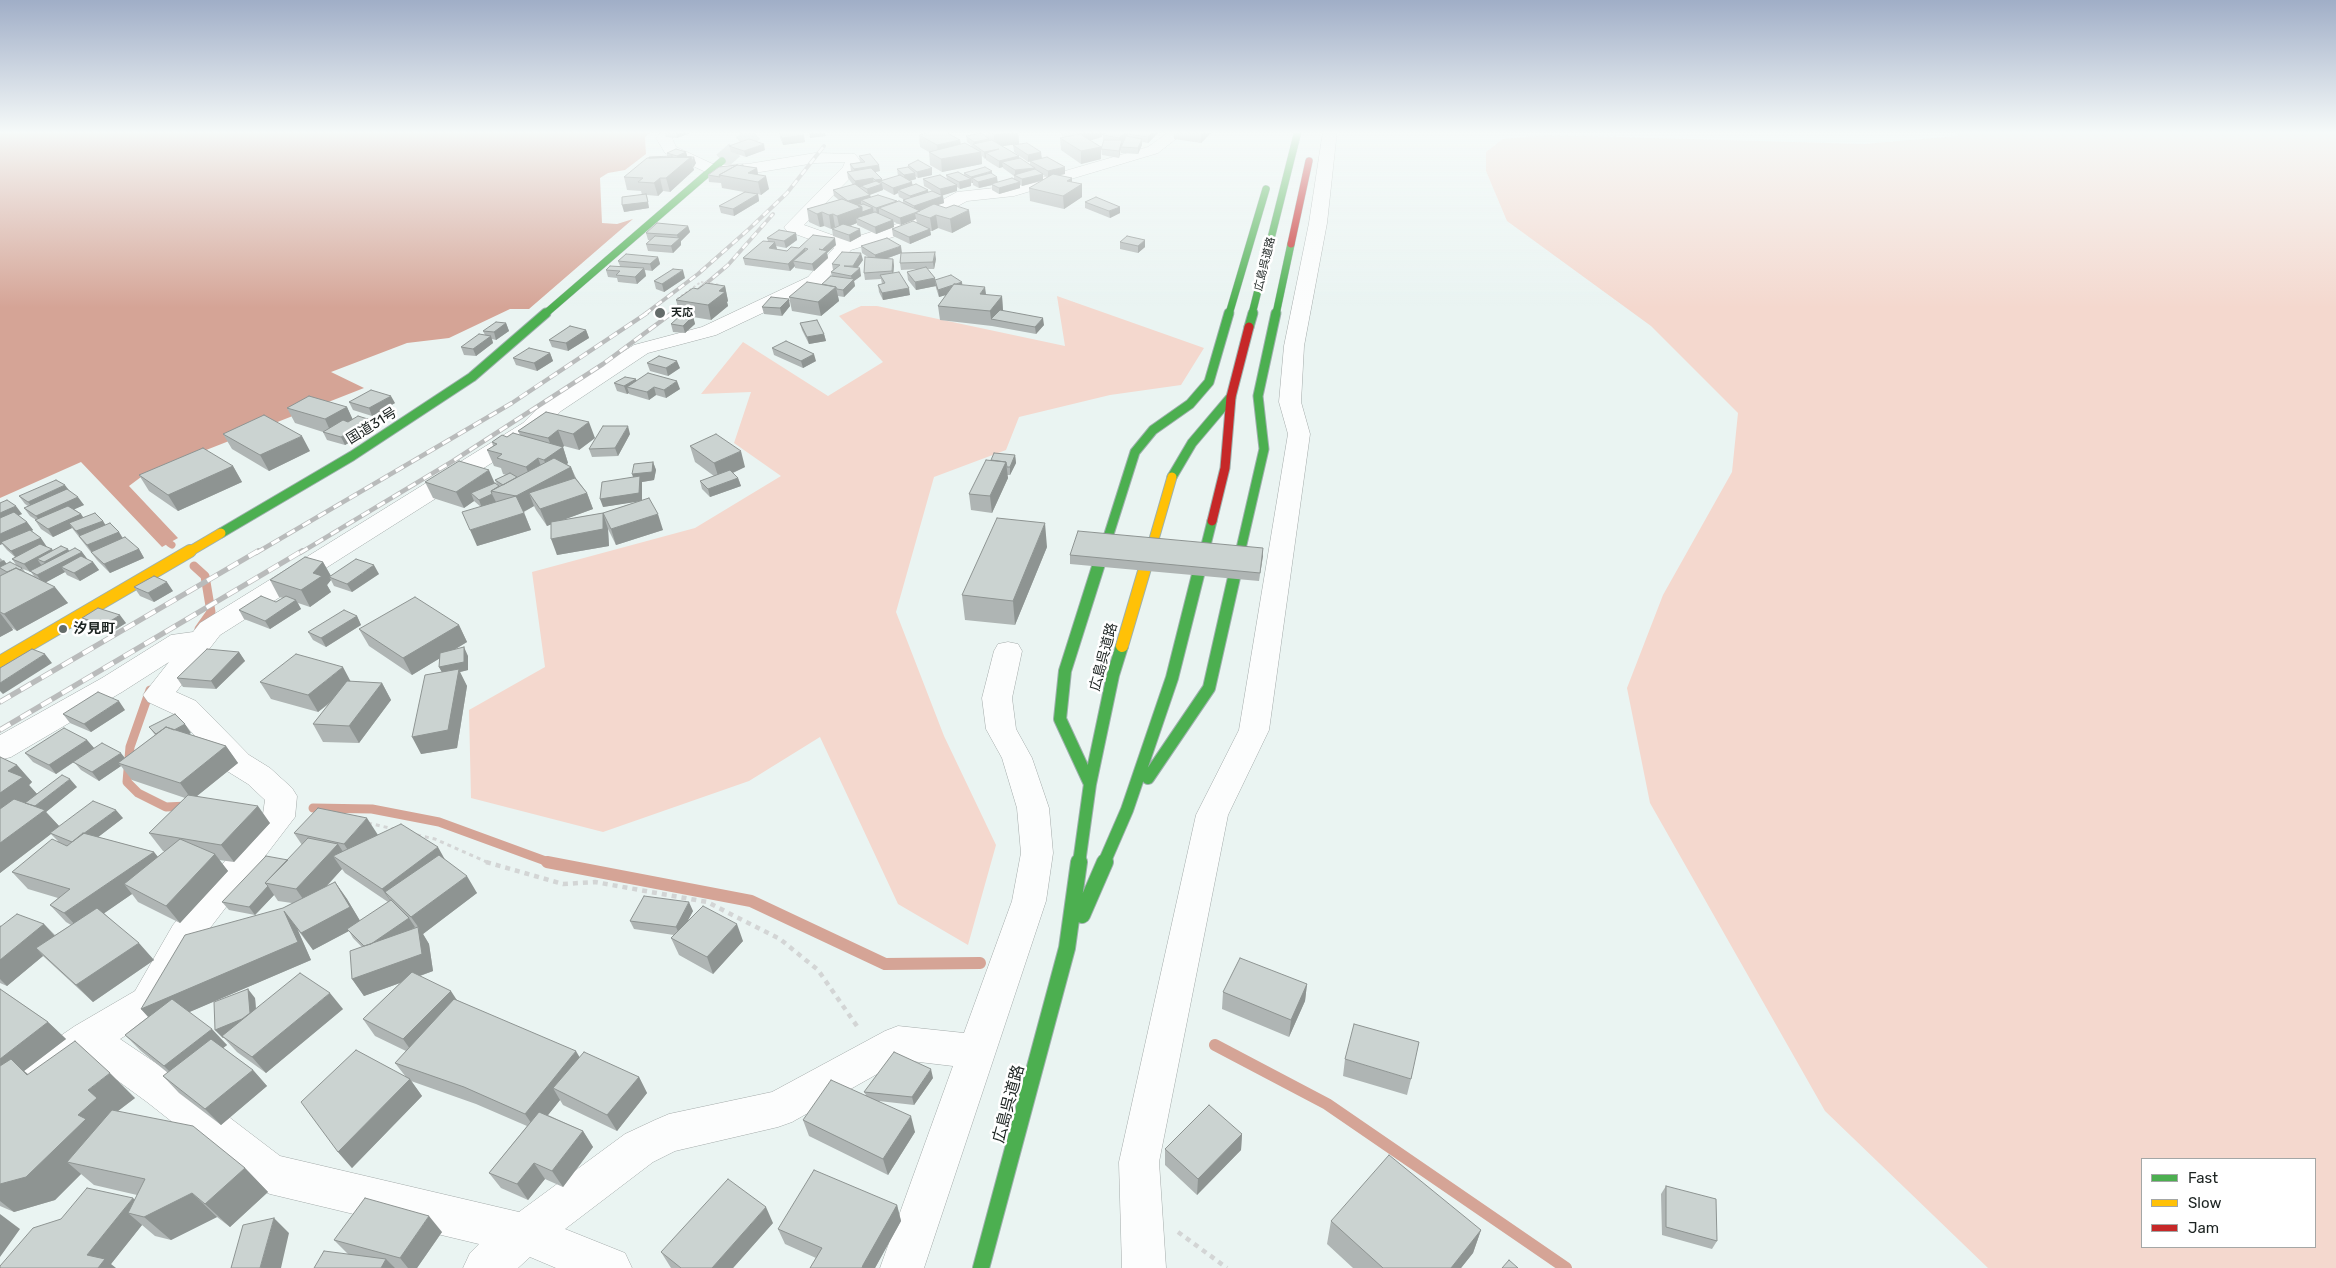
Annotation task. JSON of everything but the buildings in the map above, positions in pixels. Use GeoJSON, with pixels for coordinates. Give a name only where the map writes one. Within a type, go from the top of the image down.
{"type":"FeatureCollection","features":[{"type":"Feature","properties":{"kind":"highway","name":"国道31号"},"geometry":{"type":"LineString","coordinates":[[0,662],[352,456],[440,398],[472,376],[517,340],[688,190]]}},
{"type":"Feature","properties":{"kind":"highway"},"geometry":{"type":"LineString","coordinates":[[1090,784],[1060,719],[1065,671],[1135,452],[1153,430],[1190,404],[1209,382],[1265,190]]}},
{"type":"Feature","properties":{"kind":"highway","name":"広島呉道路"},"geometry":{"type":"LineString","coordinates":[[1068,948],[1127,810],[1172,678],[1225,468],[1231,397],[1283,190]]}},
{"type":"Feature","properties":{"kind":"highway"},"geometry":{"type":"LineString","coordinates":[[1127,810],[1209,688],[1264,450],[1258,396],[1303,190]]}},
{"type":"Feature","properties":{"kind":"highway","name":"広島呉道路"},"geometry":{"type":"LineString","coordinates":[[981,1268],[1068,948],[1090,784],[1113,675],[1169,483],[1179,462],[1192,443],[1231,397]]}},
{"type":"Feature","properties":{"kind":"street"},"geometry":{"type":"LineString","coordinates":[[829,190],[793,227],[845,246]]}},
{"type":"Feature","properties":{"kind":"street"},"geometry":{"type":"LineString","coordinates":[[0,750],[192,641],[532,428],[554,406],[641,349],[709,331],[815,281],[845,246],[906,227],[963,196],[1017,190]]}},
{"type":"Feature","properties":{"kind":"street"},"geometry":{"type":"LineString","coordinates":[[1124,1268],[1142,1235],[1139,1162],[1212,815],[1254,730],[1299,434],[1290,402],[1294,346],[1318,223],[1319,190]]}},
{"type":"Feature","properties":{"kind":"street"},"geometry":{"type":"LineString","coordinates":[[0,1099],[88,1038],[148,1002],[185,935],[279,817],[280,796],[259,776],[238,763],[186,708],[158,695],[192,641]]}},
{"type":"Feature","properties":{"kind":"street"},"geometry":{"type":"LineString","coordinates":[[902,1268],[1029,901],[1037,853],[1033,808],[1016,758],[1001,729],[997,698],[1008,651]]}},
{"type":"Feature","properties":{"kind":"street"},"geometry":{"type":"LineString","coordinates":[[88,1038],[161,1089],[270,1174],[524,1234],[610,1268]]}},
{"type":"Feature","properties":{"kind":"street"},"geometry":{"type":"LineString","coordinates":[[485,1268],[524,1234],[640,1148],[669,1133],[778,1109],[898,1043],[978,1052]]}},
{"type":"Feature","properties":{"kind":"path"},"geometry":{"type":"LineString","coordinates":[[677,299],[701,282],[720,285],[713,291]]}},
{"type":"Feature","properties":{"kind":"path"},"geometry":{"type":"LineString","coordinates":[[361,821],[398,830]]}},
{"type":"Feature","properties":{"kind":"path"},"geometry":{"type":"LineString","coordinates":[[407,832],[435,839],[495,866],[564,884],[595,882],[707,902],[780,939],[818,970],[877,1054]]}},
{"type":"Feature","properties":{"kind":"path"},"geometry":{"type":"LineString","coordinates":[[1142,1235],[1227,1268]]}},
{"type":"Feature","properties":{"kind":"shaded area"},"geometry":{"type":"Polygon","coordinates":[[[0,190],[601,190],[602,223],[617,224],[633,219],[529,309],[510,309],[449,338],[407,343],[331,372],[364,388],[145,474],[129,486],[178,538],[162,547],[81,462],[0,498],[0,190]]]}},
{"type":"Feature","properties":{"kind":"shaded area"},"geometry":{"type":"Polygon","coordinates":[[[1494,190],[2336,190],[2336,1268],[1988,1268],[1825,1111],[1650,803],[1627,688],[1663,595],[1732,472],[1738,413],[1651,326],[1507,221],[1494,190]]]}},
{"type":"Feature","properties":{"kind":"shaded area"},"geometry":{"type":"Polygon","coordinates":[[[1057,296],[1204,348],[1181,385],[1110,395],[1019,417],[1006,450],[934,477],[896,612],[944,736],[996,845],[968,945],[898,904],[820,737],[749,781],[603,832],[471,798],[469,710],[545,667],[532,572],[695,528],[781,476],[734,443],[751,392],[701,394],[743,342],[828,396],[883,362],[839,316],[861,306],[877,306],[1065,346],[1057,296]]]}},
{"type":"Feature","properties":{"kind":"waterway"},"geometry":{"type":"LineString","coordinates":[[194,566],[205,576],[211,612],[199,629]]}},
{"type":"Feature","properties":{"kind":"waterway"},"geometry":{"type":"LineString","coordinates":[[150,690],[130,747],[127,782],[138,793],[166,807],[188,806]]}},
{"type":"Feature","properties":{"kind":"waterway"},"geometry":{"type":"LineString","coordinates":[[313,808],[372,809],[439,822],[550,863]]}},
{"type":"Feature","properties":{"kind":"waterway"},"geometry":{"type":"LineString","coordinates":[[550,863],[751,901],[885,964],[980,963]]}},
{"type":"Feature","properties":{"kind":"waterway"},"geometry":{"type":"LineString","coordinates":[[1215,1045],[1327,1104],[1566,1268]]}},
{"type":"Feature","properties":{"kind":"railway"},"geometry":{"type":"LineString","coordinates":[[645,314],[698,274],[789,190]]}},
{"type":"Feature","properties":{"kind":"railway"},"geometry":{"type":"LineString","coordinates":[[670,314],[728,265],[773,214]]}},
{"type":"Feature","properties":{"kind":"railway"},"geometry":{"type":"LineString","coordinates":[[256,553],[512,403],[647,313]]}},
{"type":"Feature","properties":{"kind":"railway"},"geometry":{"type":"LineString","coordinates":[[300,553],[453,461],[603,364],[672,313]]}},
{"type":"Feature","properties":{"kind":"railway"},"geometry":{"type":"LineString","coordinates":[[0,702],[258,551]]}},
{"type":"Feature","properties":{"kind":"railway"},"geometry":{"type":"LineString","coordinates":[[0,730],[302,551]]}},
{"type":"Feature","properties":{"kind":"traffic: fast"},"geometry":{"type":"LineString","coordinates":[[221,533],[352,456],[472,377],[688,190]]}},
{"type":"Feature","properties":{"kind":"traffic: fast"},"geometry":{"type":"LineString","coordinates":[[1090,784],[1060,719],[1065,671],[1135,452],[1153,430],[1190,404],[1209,382],[1266,190]]}},
{"type":"Feature","properties":{"kind":"traffic: fast"},"geometry":{"type":"LineString","coordinates":[[1249,327],[1283,190]]}},
{"type":"Feature","properties":{"kind":"traffic: fast"},"geometry":{"type":"LineString","coordinates":[[1148,778],[1209,688],[1264,449],[1258,396],[1291,244]]}},
{"type":"Feature","properties":{"kind":"traffic: fast"},"geometry":{"type":"LineString","coordinates":[[1172,477],[1192,443],[1231,397]]}},
{"type":"Feature","properties":{"kind":"traffic: fast"},"geometry":{"type":"LineString","coordinates":[[1082,915],[1127,810],[1172,678],[1212,521]]}},
{"type":"Feature","properties":{"kind":"traffic: fast"},"geometry":{"type":"LineString","coordinates":[[981,1268],[1067,948],[1090,784],[1113,675],[1122,646]]}},
{"type":"Feature","properties":{"kind":"traffic: slow"},"geometry":{"type":"LineString","coordinates":[[1122,646],[1172,477]]}},
{"type":"Feature","properties":{"kind":"traffic: slow"},"geometry":{"type":"LineString","coordinates":[[0,662],[221,533]]}},
{"type":"Feature","properties":{"kind":"traffic: jam"},"geometry":{"type":"LineString","coordinates":[[1291,244],[1303,190]]}},
{"type":"Feature","properties":{"kind":"traffic: jam"},"geometry":{"type":"LineString","coordinates":[[1212,521],[1225,468],[1231,397],[1249,327]]}},
{"type":"Feature","properties":{"kind":"place","name":"天応"},"geometry":{"type":"Point","coordinates":[660,313]}},
{"type":"Feature","properties":{"kind":"place","name":"汐見町"},"geometry":{"type":"Point","coordinates":[63,629]}}]}
